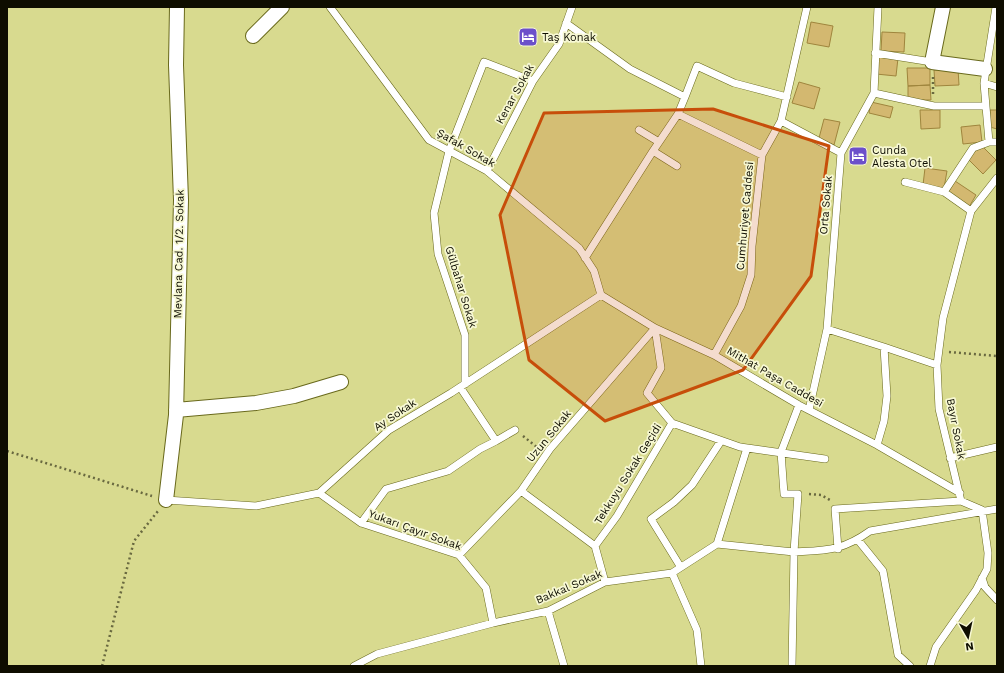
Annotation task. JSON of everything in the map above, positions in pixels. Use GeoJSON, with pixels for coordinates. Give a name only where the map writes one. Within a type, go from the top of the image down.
{"type":"FeatureCollection","features":[{"type":"Feature","properties":{"kind":"street","name":"Mevlana Cad. 1/2. Sokak"},"geometry":{"type":"LineString","coordinates":[[166,500],[176,410],[181,200],[176,65],[177,7]]}},
{"type":"Feature","properties":{"kind":"street"},"geometry":{"type":"LineString","coordinates":[[253,36],[282,7]]}},
{"type":"Feature","properties":{"kind":"street"},"geometry":{"type":"LineString","coordinates":[[943,7],[932,62],[984,76]]}},
{"type":"Feature","properties":{"kind":"street"},"geometry":{"type":"LineString","coordinates":[[176,410],[256,403],[294,396],[341,382]]}},
{"type":"Feature","properties":{"kind":"lane","name":"Şafak Sokak"},"geometry":{"type":"LineString","coordinates":[[330,7],[429,140],[487,171],[579,248],[594,271],[601,295]]}},
{"type":"Feature","properties":{"kind":"lane","name":"Kenar Sokak"},"geometry":{"type":"LineString","coordinates":[[487,171],[532,81],[558,44],[572,7]]}},
{"type":"Feature","properties":{"kind":"lane","name":"Cumhuriyet Caddesi"},"geometry":{"type":"LineString","coordinates":[[714,355],[742,306],[751,275],[752,246],[762,155],[781,121],[807,7]]}},
{"type":"Feature","properties":{"kind":"lane","name":"Orta Sokak"},"geometry":{"type":"LineString","coordinates":[[809,410],[827,329],[841,153],[874,93],[878,7]]}},
{"type":"Feature","properties":{"kind":"lane"},"geometry":{"type":"LineString","coordinates":[[989,142],[984,76],[996,7]]}},
{"type":"Feature","properties":{"kind":"lane"},"geometry":{"type":"LineString","coordinates":[[566,23],[630,69],[685,97]]}},
{"type":"Feature","properties":{"kind":"lane"},"geometry":{"type":"LineString","coordinates":[[989,47],[997,47]]}},
{"type":"Feature","properties":{"kind":"lane"},"geometry":{"type":"LineString","coordinates":[[875,53],[932,62]]}},
{"type":"Feature","properties":{"kind":"lane","name":"Gülbahar Sokak"},"geometry":{"type":"LineString","coordinates":[[462,385],[465,335],[438,254],[434,213],[449,151],[484,62],[532,81]]}},
{"type":"Feature","properties":{"kind":"lane"},"geometry":{"type":"LineString","coordinates":[[585,258],[678,114],[697,66],[734,83],[787,97]]}},
{"type":"Feature","properties":{"kind":"lane"},"geometry":{"type":"LineString","coordinates":[[984,76],[997,88]]}},
{"type":"Feature","properties":{"kind":"lane"},"geometry":{"type":"LineString","coordinates":[[874,93],[934,106],[986,106]]}},
{"type":"Feature","properties":{"kind":"lane"},"geometry":{"type":"LineString","coordinates":[[678,114],[762,155]]}},
{"type":"Feature","properties":{"kind":"lane"},"geometry":{"type":"LineString","coordinates":[[781,121],[841,153]]}},
{"type":"Feature","properties":{"kind":"lane"},"geometry":{"type":"LineString","coordinates":[[639,130],[659,142]]}},
{"type":"Feature","properties":{"kind":"lane"},"geometry":{"type":"LineString","coordinates":[[944,192],[973,148],[989,142],[997,142]]}},
{"type":"Feature","properties":{"kind":"lane"},"geometry":{"type":"LineString","coordinates":[[653,151],[677,166]]}},
{"type":"Feature","properties":{"kind":"lane","name":"Bayır Sokak"},"geometry":{"type":"LineString","coordinates":[[961,501],[939,409],[937,365],[943,318],[971,210],[997,178]]}},
{"type":"Feature","properties":{"kind":"lane"},"geometry":{"type":"LineString","coordinates":[[905,182],[944,192],[971,210]]}},
{"type":"Feature","properties":{"kind":"lane","name":"Ay Sokak"},"geometry":{"type":"LineString","coordinates":[[319,493],[389,430],[462,385],[601,295]]}},
{"type":"Feature","properties":{"kind":"lane","name":"Mithat Paşa Caddesi"},"geometry":{"type":"LineString","coordinates":[[601,295],[655,328],[714,355],[799,405],[877,445],[960,493]]}},
{"type":"Feature","properties":{"kind":"lane","name":"Tekkuyu Sokak Geçidi"},"geometry":{"type":"LineString","coordinates":[[595,546],[617,516],[672,423],[647,393],[661,368],[655,328]]}},
{"type":"Feature","properties":{"kind":"lane","name":"Uzun Sokak"},"geometry":{"type":"LineString","coordinates":[[459,555],[521,491],[547,455],[655,328]]}},
{"type":"Feature","properties":{"kind":"lane"},"geometry":{"type":"LineString","coordinates":[[827,329],[937,365]]}},
{"type":"Feature","properties":{"kind":"lane"},"geometry":{"type":"LineString","coordinates":[[877,445],[884,421],[887,396],[884,347]]}},
{"type":"Feature","properties":{"kind":"lane"},"geometry":{"type":"LineString","coordinates":[[462,385],[496,441]]}},
{"type":"Feature","properties":{"kind":"lane"},"geometry":{"type":"LineString","coordinates":[[792,666],[794,552],[798,494],[784,494],[781,452],[799,405]]}},
{"type":"Feature","properties":{"kind":"lane"},"geometry":{"type":"LineString","coordinates":[[672,423],[721,441],[747,448],[825,459]]}},
{"type":"Feature","properties":{"kind":"lane"},"geometry":{"type":"LineString","coordinates":[[362,522],[386,490],[448,471],[480,449],[515,430]]}},
{"type":"Feature","properties":{"kind":"lane"},"geometry":{"type":"LineString","coordinates":[[680,566],[651,519],[674,502],[692,485],[721,441]]}},
{"type":"Feature","properties":{"kind":"lane"},"geometry":{"type":"LineString","coordinates":[[950,458],[997,447]]}},
{"type":"Feature","properties":{"kind":"lane"},"geometry":{"type":"LineString","coordinates":[[717,544],[747,448]]}},
{"type":"Feature","properties":{"kind":"lane"},"geometry":{"type":"LineString","coordinates":[[521,491],[595,546],[605,582]]}},
{"type":"Feature","properties":{"kind":"lane"},"geometry":{"type":"LineString","coordinates":[[166,500],[256,506],[319,493]]}},
{"type":"Feature","properties":{"kind":"lane","name":"Yukarı Çayır Sokak"},"geometry":{"type":"LineString","coordinates":[[319,493],[362,522],[459,555],[486,588],[493,623]]}},
{"type":"Feature","properties":{"kind":"lane"},"geometry":{"type":"LineString","coordinates":[[838,549],[835,509],[961,501],[982,510]]}},
{"type":"Feature","properties":{"kind":"lane"},"geometry":{"type":"LineString","coordinates":[[701,666],[697,630],[672,573],[680,566],[717,544],[794,552],[838,549],[858,540],[870,531],[982,510],[997,509]]}},
{"type":"Feature","properties":{"kind":"lane"},"geometry":{"type":"LineString","coordinates":[[930,666],[936,647],[987,569],[988,553],[982,510]]}},
{"type":"Feature","properties":{"kind":"lane"},"geometry":{"type":"LineString","coordinates":[[858,540],[883,571],[898,655],[910,666]]}},
{"type":"Feature","properties":{"kind":"lane","name":"Bakkal Sokak"},"geometry":{"type":"LineString","coordinates":[[354,666],[377,654],[493,623],[548,611],[605,582],[672,573]]}},
{"type":"Feature","properties":{"kind":"lane"},"geometry":{"type":"LineString","coordinates":[[982,578],[985,587],[997,600]]}},
{"type":"Feature","properties":{"kind":"lane"},"geometry":{"type":"LineString","coordinates":[[548,611],[564,666]]}},
{"type":"Feature","properties":{"kind":"path"},"geometry":{"type":"LineString","coordinates":[[932,62],[934,106]]}},
{"type":"Feature","properties":{"kind":"path"},"geometry":{"type":"LineString","coordinates":[[939,351],[997,356]]}},
{"type":"Feature","properties":{"kind":"path"},"geometry":{"type":"LineString","coordinates":[[515,430],[547,455]]}},
{"type":"Feature","properties":{"kind":"path"},"geometry":{"type":"LineString","coordinates":[[7,451],[166,500],[134,541],[102,666]]}},
{"type":"Feature","properties":{"kind":"path"},"geometry":{"type":"LineString","coordinates":[[798,494],[821,494],[831,500],[835,509]]}},
{"type":"Feature","properties":{"kind":"highlighted area"},"geometry":{"type":"Polygon","coordinates":[[[713,109],[829,146],[811,276],[743,370],[605,421],[529,360],[500,215],[544,113],[713,109]]]}},
{"type":"Feature","properties":{"kind":"building"},"geometry":{"type":"Polygon","coordinates":[[[811,22],[833,26],[829,47],[807,43],[811,22]]]}},
{"type":"Feature","properties":{"kind":"building"},"geometry":{"type":"Polygon","coordinates":[[[882,32],[905,33],[904,52],[881,51],[882,32]]]}},
{"type":"Feature","properties":{"kind":"building"},"geometry":{"type":"Polygon","coordinates":[[[878,56],[898,58],[896,76],[876,74],[878,56]]]}},
{"type":"Feature","properties":{"kind":"building"},"geometry":{"type":"Polygon","coordinates":[[[907,68],[930,68],[930,85],[908,86],[907,68]]]}},
{"type":"Feature","properties":{"kind":"building"},"geometry":{"type":"Polygon","coordinates":[[[958,69],[959,85],[935,86],[934,70],[958,69]]]}},
{"type":"Feature","properties":{"kind":"building"},"geometry":{"type":"Polygon","coordinates":[[[799,82],[820,88],[814,109],[792,103],[799,82]]]}},
{"type":"Feature","properties":{"kind":"building"},"geometry":{"type":"Polygon","coordinates":[[[930,85],[931,100],[908,100],[908,86],[930,85]]]}},
{"type":"Feature","properties":{"kind":"building"},"geometry":{"type":"Polygon","coordinates":[[[871,102],[893,107],[890,118],[869,113],[871,102]]]}},
{"type":"Feature","properties":{"kind":"building"},"geometry":{"type":"Polygon","coordinates":[[[920,110],[940,110],[940,128],[921,129],[920,110]]]}},
{"type":"Feature","properties":{"kind":"building"},"geometry":{"type":"Polygon","coordinates":[[[990,110],[997,110],[997,129],[990,127],[990,110]]]}},
{"type":"Feature","properties":{"kind":"building"},"geometry":{"type":"Polygon","coordinates":[[[824,119],[840,122],[834,145],[819,138],[824,119]]]}},
{"type":"Feature","properties":{"kind":"building"},"geometry":{"type":"Polygon","coordinates":[[[980,125],[982,142],[963,144],[961,127],[980,125]]]}},
{"type":"Feature","properties":{"kind":"building"},"geometry":{"type":"Polygon","coordinates":[[[981,145],[996,160],[983,174],[968,159],[981,145]]]}},
{"type":"Feature","properties":{"kind":"building"},"geometry":{"type":"Polygon","coordinates":[[[925,168],[947,171],[944,188],[923,185],[925,168]]]}},
{"type":"Feature","properties":{"kind":"building"},"geometry":{"type":"Polygon","coordinates":[[[955,181],[976,195],[969,207],[948,193],[955,181]]]}},
{"type":"Feature","properties":{"kind":"place","name":"Taş Konak"},"geometry":{"type":"Point","coordinates":[528,37]}},
{"type":"Feature","properties":{"kind":"place","name":"Cunda Alesta Otel"},"geometry":{"type":"Point","coordinates":[858,156]}}]}
